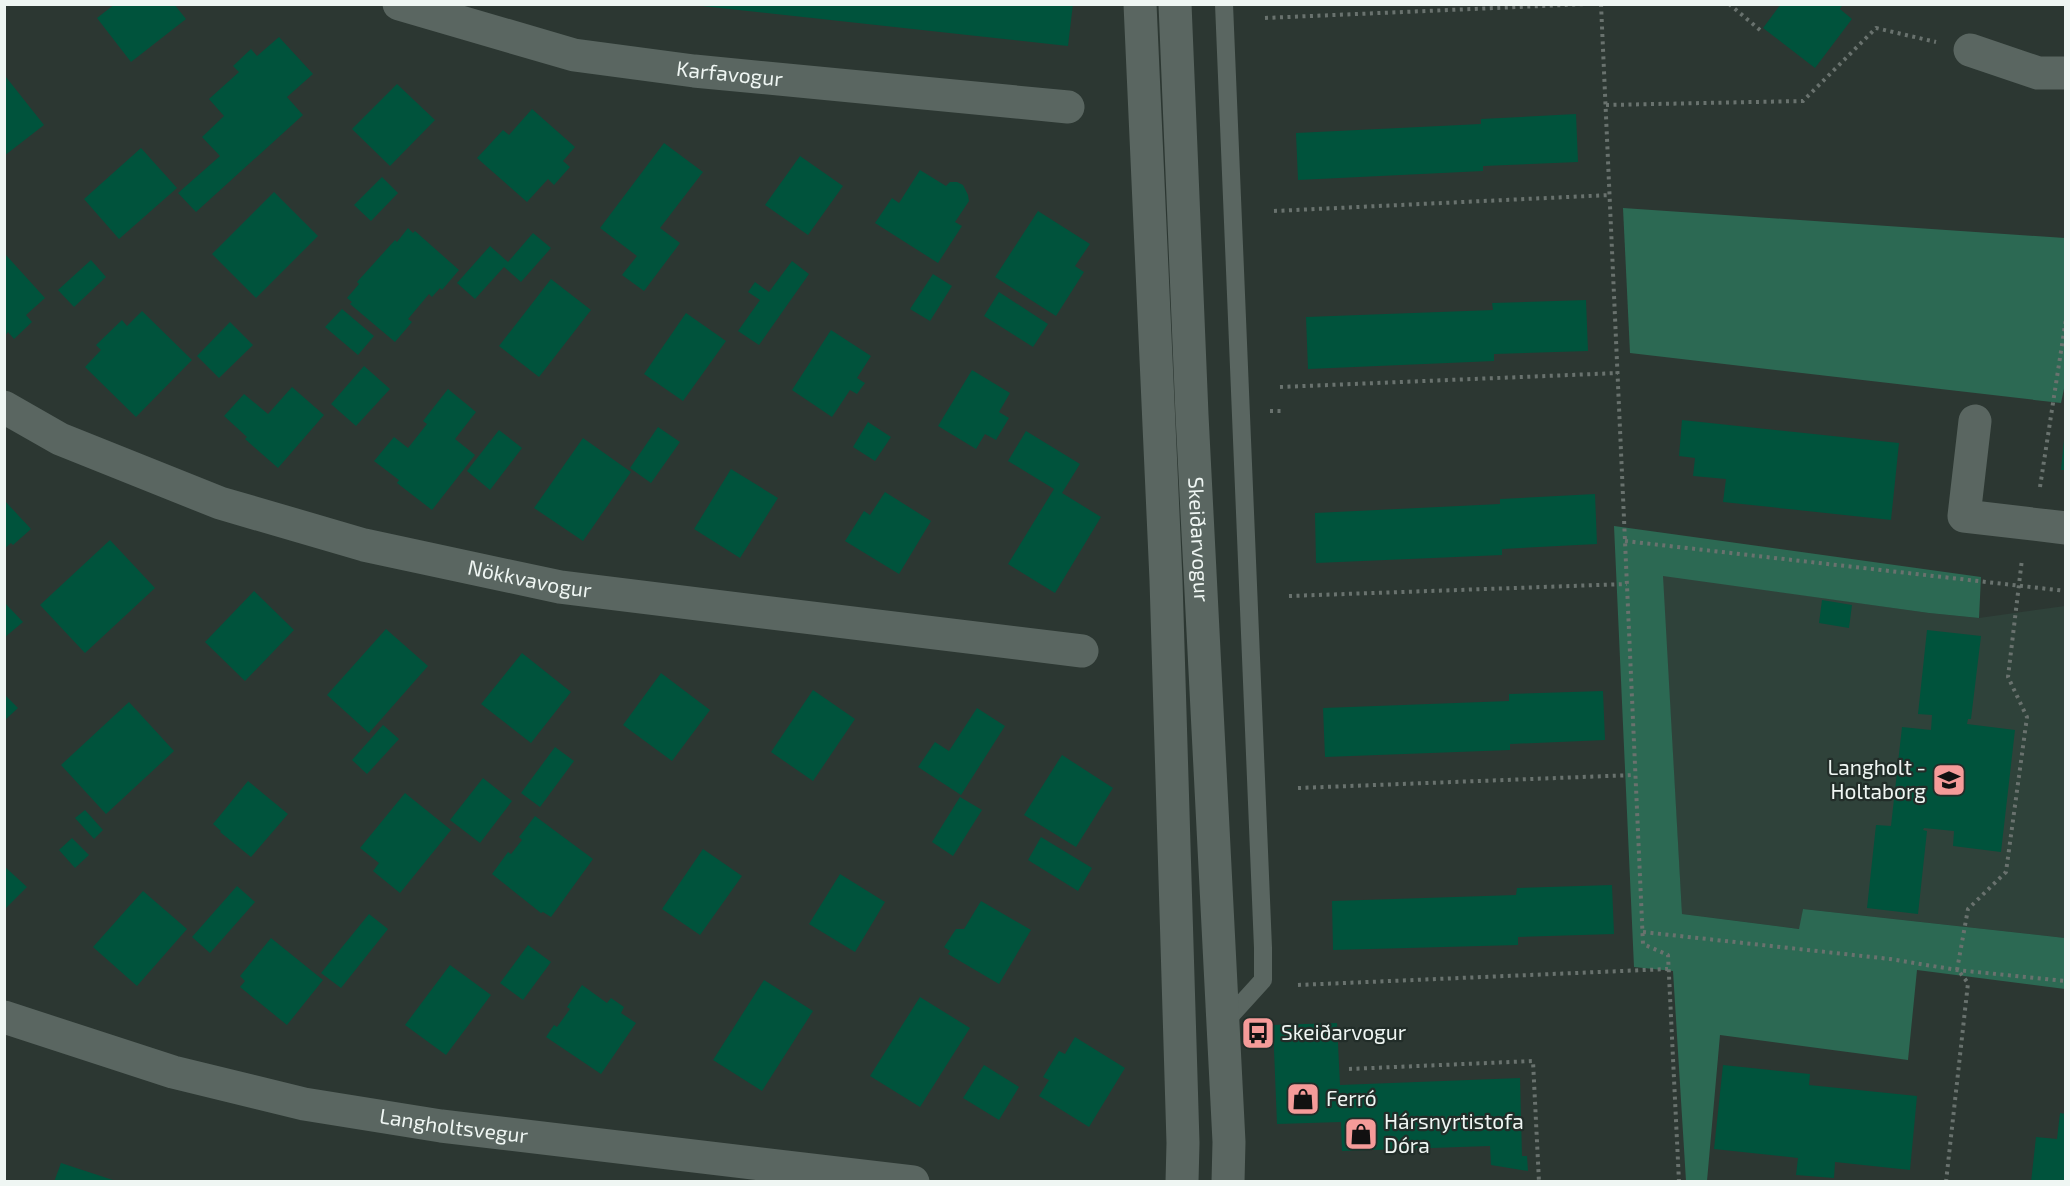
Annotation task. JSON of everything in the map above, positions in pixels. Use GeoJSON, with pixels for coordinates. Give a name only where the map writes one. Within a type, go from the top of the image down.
{"type":"FeatureCollection","features":[{"type":"Feature","properties":{"kind":"street","name":"Karfavogur"},"geometry":{"type":"LineString","coordinates":[[399,4],[574,55],[694,71],[1068,107]]}},
{"type":"Feature","properties":{"kind":"street","name":"Skeiðarvogur"},"geometry":{"type":"LineString","coordinates":[[1140,4],[1166,591],[1184,1143],[1182,1182]]}},
{"type":"Feature","properties":{"kind":"street","name":"Skeiðarvogur"},"geometry":{"type":"LineString","coordinates":[[1175,4],[1192,415],[1229,1142],[1228,1182]]}},
{"type":"Feature","properties":{"kind":"street"},"geometry":{"type":"LineString","coordinates":[[1970,50],[2038,73],[2066,73]]}},
{"type":"Feature","properties":{"kind":"street","name":"Nökkvavogur"},"geometry":{"type":"LineString","coordinates":[[4,407],[60,438],[220,503],[364,545],[560,587],[1082,651]]}},
{"type":"Feature","properties":{"kind":"street"},"geometry":{"type":"LineString","coordinates":[[1975,421],[1964,516],[2050,526]]}},
{"type":"Feature","properties":{"kind":"street","name":"Langholtsvegur"},"geometry":{"type":"LineString","coordinates":[[4,1017],[173,1072],[304,1104],[452,1127],[912,1182]]}},
{"type":"Feature","properties":{"kind":"lane"},"geometry":{"type":"LineString","coordinates":[[1223,1024],[1263,980],[1224,4]]}},
{"type":"Feature","properties":{"kind":"path"},"geometry":{"type":"LineString","coordinates":[[1265,18],[1587,4]]}},
{"type":"Feature","properties":{"kind":"path"},"geometry":{"type":"LineString","coordinates":[[1601,4],[1642,932],[1643,944],[1668,955],[1679,1182]]}},
{"type":"Feature","properties":{"kind":"path"},"geometry":{"type":"LineString","coordinates":[[1729,4],[1760,30]]}},
{"type":"Feature","properties":{"kind":"path"},"geometry":{"type":"LineString","coordinates":[[1606,105],[1803,101],[1876,28],[1970,50]]}},
{"type":"Feature","properties":{"kind":"path"},"geometry":{"type":"LineString","coordinates":[[1274,211],[1610,195]]}},
{"type":"Feature","properties":{"kind":"path"},"geometry":{"type":"LineString","coordinates":[[2050,526],[2066,319]]}},
{"type":"Feature","properties":{"kind":"path"},"geometry":{"type":"LineString","coordinates":[[1281,387],[1618,373]]}},
{"type":"Feature","properties":{"kind":"path"},"geometry":{"type":"LineString","coordinates":[[1625,541],[2066,591]]}},
{"type":"Feature","properties":{"kind":"path"},"geometry":{"type":"LineString","coordinates":[[1957,970],[1968,909],[2006,872],[2027,717],[2008,677],[2023,557]]}},
{"type":"Feature","properties":{"kind":"path"},"geometry":{"type":"LineString","coordinates":[[1289,596],[1627,584]]}},
{"type":"Feature","properties":{"kind":"path"},"geometry":{"type":"LineString","coordinates":[[1298,788],[1634,775]]}},
{"type":"Feature","properties":{"kind":"path"},"geometry":{"type":"LineString","coordinates":[[1642,932],[2066,981]]}},
{"type":"Feature","properties":{"kind":"path"},"geometry":{"type":"LineString","coordinates":[[1298,985],[1668,969]]}},
{"type":"Feature","properties":{"kind":"path"},"geometry":{"type":"LineString","coordinates":[[1946,1182],[1968,983],[1957,970]]}},
{"type":"Feature","properties":{"kind":"path"},"geometry":{"type":"LineString","coordinates":[[1349,1069],[1533,1061],[1539,1182]]}},
{"type":"Feature","properties":{"kind":"shaded area"},"geometry":{"type":"Polygon","coordinates":[[[1662,575],[1979,618],[2065,606],[2065,938],[1803,909],[1800,929],[1682,914],[1662,575]]]}},
{"type":"Feature","properties":{"kind":"green space"},"geometry":{"type":"Polygon","coordinates":[[[1623,208],[2065,238],[2066,379],[2061,403],[1630,353],[1623,208]]]}},
{"type":"Feature","properties":{"kind":"green space"},"geometry":{"type":"Polygon","coordinates":[[[1614,526],[1981,577],[1979,618],[1663,576],[1682,914],[1799,929],[1803,909],[2065,938],[2065,989],[1917,970],[1908,1060],[1720,1035],[1707,1181],[1686,1181],[1673,971],[1634,967],[1614,526]]]}},
{"type":"Feature","properties":{"kind":"building"},"geometry":{"type":"Polygon","coordinates":[[[115,4],[174,4],[186,19],[131,62],[97,18],[115,4]]]}},
{"type":"Feature","properties":{"kind":"building"},"geometry":{"type":"Polygon","coordinates":[[[702,4],[1073,4],[1068,46],[702,6],[702,4]]]}},
{"type":"Feature","properties":{"kind":"building"},"geometry":{"type":"Polygon","coordinates":[[[1781,4],[1843,4],[1840,9],[1852,19],[1815,68],[1763,28],[1781,4]]]}},
{"type":"Feature","properties":{"kind":"building"},"geometry":{"type":"Polygon","coordinates":[[[279,37],[313,74],[287,97],[303,115],[196,212],[178,193],[220,156],[202,137],[224,116],[209,99],[239,72],[233,66],[251,49],[257,56],[279,37]]]}},
{"type":"Feature","properties":{"kind":"building"},"geometry":{"type":"Polygon","coordinates":[[[6,77],[44,125],[4,156],[4,78],[6,77]]]}},
{"type":"Feature","properties":{"kind":"building"},"geometry":{"type":"Polygon","coordinates":[[[397,84],[435,120],[390,166],[352,129],[397,84]]]}},
{"type":"Feature","properties":{"kind":"building"},"geometry":{"type":"Polygon","coordinates":[[[532,109],[575,147],[563,161],[570,167],[554,185],[548,179],[527,202],[477,158],[503,130],[509,135],[532,109]]]}},
{"type":"Feature","properties":{"kind":"building"},"geometry":{"type":"Polygon","coordinates":[[[1576,114],[1578,162],[1483,166],[1483,171],[1298,180],[1296,133],[1481,124],[1481,119],[1576,114]]]}},
{"type":"Feature","properties":{"kind":"building"},"geometry":{"type":"Polygon","coordinates":[[[664,143],[703,172],[660,228],[680,243],[644,291],[622,275],[637,256],[600,228],[664,143]]]}},
{"type":"Feature","properties":{"kind":"building"},"geometry":{"type":"Polygon","coordinates":[[[141,148],[177,188],[119,239],[84,199],[141,148]]]}},
{"type":"Feature","properties":{"kind":"building"},"geometry":{"type":"Polygon","coordinates":[[[800,156],[843,186],[808,235],[765,205],[800,156]]]}},
{"type":"Feature","properties":{"kind":"building"},"geometry":{"type":"Polygon","coordinates":[[[920,170],[946,186],[950,182],[963,185],[968,195],[969,201],[955,222],[962,226],[938,263],[875,223],[892,198],[899,203],[920,170]]]}},
{"type":"Feature","properties":{"kind":"building"},"geometry":{"type":"Polygon","coordinates":[[[382,177],[398,193],[371,221],[354,205],[382,177]]]}},
{"type":"Feature","properties":{"kind":"building"},"geometry":{"type":"Polygon","coordinates":[[[274,192],[318,236],[256,298],[212,254],[274,192]]]}},
{"type":"Feature","properties":{"kind":"building"},"geometry":{"type":"Polygon","coordinates":[[[1038,211],[1090,244],[1075,266],[1084,272],[1056,316],[995,277],[1038,211]]]}},
{"type":"Feature","properties":{"kind":"building"},"geometry":{"type":"Polygon","coordinates":[[[408,228],[413,233],[415,231],[459,270],[442,290],[440,288],[432,297],[429,294],[408,319],[412,322],[395,342],[350,304],[352,302],[347,298],[359,284],[357,282],[408,228]]]}},
{"type":"Feature","properties":{"kind":"building"},"geometry":{"type":"Polygon","coordinates":[[[533,233],[551,248],[521,282],[504,267],[475,299],[457,283],[490,246],[508,262],[533,233]]]}},
{"type":"Feature","properties":{"kind":"building"},"geometry":{"type":"Polygon","coordinates":[[[5,254],[45,298],[26,315],[32,322],[14,339],[8,332],[5,336],[5,254]]]}},
{"type":"Feature","properties":{"kind":"building"},"geometry":{"type":"Polygon","coordinates":[[[91,260],[106,277],[74,307],[58,290],[91,260]]]}},
{"type":"Feature","properties":{"kind":"building"},"geometry":{"type":"Polygon","coordinates":[[[792,261],[809,274],[759,345],[738,331],[760,300],[748,292],[755,282],[769,292],[792,261]]]}},
{"type":"Feature","properties":{"kind":"building"},"geometry":{"type":"Polygon","coordinates":[[[933,274],[952,286],[930,321],[910,309],[933,274]]]}},
{"type":"Feature","properties":{"kind":"building"},"geometry":{"type":"Polygon","coordinates":[[[551,279],[591,310],[539,377],[499,346],[551,279]]]}},
{"type":"Feature","properties":{"kind":"building"},"geometry":{"type":"Polygon","coordinates":[[[999,292],[1048,324],[1033,347],[984,316],[999,292]]]}},
{"type":"Feature","properties":{"kind":"building"},"geometry":{"type":"Polygon","coordinates":[[[1586,300],[1588,351],[1494,354],[1494,361],[1308,369],[1306,317],[1493,310],[1492,303],[1586,300]]]}},
{"type":"Feature","properties":{"kind":"building"},"geometry":{"type":"Polygon","coordinates":[[[342,309],[374,336],[358,355],[325,327],[342,309]]]}},
{"type":"Feature","properties":{"kind":"building"},"geometry":{"type":"Polygon","coordinates":[[[142,311],[192,360],[136,417],[85,367],[101,350],[96,345],[122,320],[127,326],[142,311]]]}},
{"type":"Feature","properties":{"kind":"building"},"geometry":{"type":"Polygon","coordinates":[[[686,313],[726,341],[683,401],[644,374],[686,313]]]}},
{"type":"Feature","properties":{"kind":"building"},"geometry":{"type":"Polygon","coordinates":[[[230,322],[253,345],[219,378],[197,356],[230,322]]]}},
{"type":"Feature","properties":{"kind":"building"},"geometry":{"type":"Polygon","coordinates":[[[831,330],[871,356],[857,378],[865,383],[857,394],[850,390],[832,417],[792,390],[831,330]]]}},
{"type":"Feature","properties":{"kind":"building"},"geometry":{"type":"Polygon","coordinates":[[[364,366],[390,389],[356,426],[331,404],[364,366]]]}},
{"type":"Feature","properties":{"kind":"building"},"geometry":{"type":"Polygon","coordinates":[[[972,370],[1010,393],[999,412],[1009,418],[996,440],[985,434],[976,449],[938,426],[972,370]]]}},
{"type":"Feature","properties":{"kind":"building"},"geometry":{"type":"Polygon","coordinates":[[[292,387],[324,415],[278,468],[245,439],[247,437],[224,416],[244,394],[268,414],[292,387]]]}},
{"type":"Feature","properties":{"kind":"building"},"geometry":{"type":"Polygon","coordinates":[[[448,389],[476,412],[455,439],[475,455],[432,510],[397,483],[399,480],[374,461],[394,437],[408,448],[427,424],[423,421],[448,389]]]}},
{"type":"Feature","properties":{"kind":"building"},"geometry":{"type":"Polygon","coordinates":[[[1682,420],[1899,443],[1891,520],[1723,502],[1726,479],[1693,476],[1695,458],[1679,456],[1682,420]]]}},
{"type":"Feature","properties":{"kind":"building"},"geometry":{"type":"Polygon","coordinates":[[[868,422],[891,437],[875,461],[853,447],[868,422]]]}},
{"type":"Feature","properties":{"kind":"building"},"geometry":{"type":"Polygon","coordinates":[[[658,427],[680,442],[651,483],[630,468],[658,427]]]}},
{"type":"Feature","properties":{"kind":"building"},"geometry":{"type":"Polygon","coordinates":[[[499,430],[522,448],[490,490],[467,471],[499,430]]]}},
{"type":"Feature","properties":{"kind":"building"},"geometry":{"type":"Polygon","coordinates":[[[1026,431],[1080,464],[1062,493],[1101,517],[1055,593],[1008,564],[1054,489],[1008,461],[1026,431]]]}},
{"type":"Feature","properties":{"kind":"building"},"geometry":{"type":"Polygon","coordinates":[[[583,438],[631,472],[583,541],[534,508],[583,438]]]}},
{"type":"Feature","properties":{"kind":"building"},"geometry":{"type":"Polygon","coordinates":[[[2064,440],[2066,440],[2066,470],[2061,470],[2064,440]]]}},
{"type":"Feature","properties":{"kind":"building"},"geometry":{"type":"Polygon","coordinates":[[[731,469],[778,498],[740,558],[694,529],[731,469]]]}},
{"type":"Feature","properties":{"kind":"building"},"geometry":{"type":"Polygon","coordinates":[[[885,492],[931,521],[899,574],[845,541],[864,511],[870,515],[885,492]]]}},
{"type":"Feature","properties":{"kind":"building"},"geometry":{"type":"Polygon","coordinates":[[[1595,494],[1597,544],[1502,549],[1502,555],[1316,563],[1315,513],[1500,504],[1500,499],[1595,494]]]}},
{"type":"Feature","properties":{"kind":"building"},"geometry":{"type":"Polygon","coordinates":[[[4,500],[31,529],[13,545],[11,543],[4,549],[4,500]]]}},
{"type":"Feature","properties":{"kind":"building"},"geometry":{"type":"Polygon","coordinates":[[[110,540],[155,588],[85,653],[40,605],[110,540]]]}},
{"type":"Feature","properties":{"kind":"building"},"geometry":{"type":"Polygon","coordinates":[[[254,591],[294,630],[245,681],[205,642],[254,591]]]}},
{"type":"Feature","properties":{"kind":"building"},"geometry":{"type":"Polygon","coordinates":[[[1822,600],[1852,605],[1849,628],[1819,623],[1822,600]]]}},
{"type":"Feature","properties":{"kind":"building"},"geometry":{"type":"Polygon","coordinates":[[[4,602],[23,622],[4,638],[4,602]]]}},
{"type":"Feature","properties":{"kind":"building"},"geometry":{"type":"Polygon","coordinates":[[[386,629],[428,666],[369,733],[327,695],[386,629]]]}},
{"type":"Feature","properties":{"kind":"building"},"geometry":{"type":"Polygon","coordinates":[[[1927,630],[1981,636],[1971,719],[1968,719],[1967,724],[2015,730],[2001,852],[1953,846],[1954,831],[1924,828],[1923,830],[1927,831],[1918,914],[1867,908],[1876,825],[1891,826],[1902,727],[1931,730],[1932,715],[1918,714],[1927,630]]]}},
{"type":"Feature","properties":{"kind":"building"},"geometry":{"type":"Polygon","coordinates":[[[522,653],[571,692],[531,743],[481,704],[522,653]]]}},
{"type":"Feature","properties":{"kind":"building"},"geometry":{"type":"Polygon","coordinates":[[[661,673],[710,710],[672,761],[623,725],[661,673]]]}},
{"type":"Feature","properties":{"kind":"building"},"geometry":{"type":"Polygon","coordinates":[[[813,690],[855,719],[813,781],[771,752],[813,690]]]}},
{"type":"Feature","properties":{"kind":"building"},"geometry":{"type":"Polygon","coordinates":[[[1603,691],[1605,740],[1510,744],[1510,750],[1325,757],[1323,708],[1509,701],[1509,694],[1603,691]]]}},
{"type":"Feature","properties":{"kind":"building"},"geometry":{"type":"Polygon","coordinates":[[[4,694],[18,708],[4,721],[4,694]]]}},
{"type":"Feature","properties":{"kind":"building"},"geometry":{"type":"Polygon","coordinates":[[[129,702],[174,751],[106,814],[61,765],[129,702]]]}},
{"type":"Feature","properties":{"kind":"building"},"geometry":{"type":"Polygon","coordinates":[[[977,708],[1005,726],[961,795],[918,767],[935,742],[949,751],[977,708]]]}},
{"type":"Feature","properties":{"kind":"building"},"geometry":{"type":"Polygon","coordinates":[[[383,725],[399,739],[367,774],[352,760],[383,725]]]}},
{"type":"Feature","properties":{"kind":"building"},"geometry":{"type":"Polygon","coordinates":[[[555,747],[574,761],[540,807],[521,793],[555,747]]]}},
{"type":"Feature","properties":{"kind":"building"},"geometry":{"type":"Polygon","coordinates":[[[1062,755],[1113,788],[1076,847],[1024,815],[1062,755]]]}},
{"type":"Feature","properties":{"kind":"building"},"geometry":{"type":"Polygon","coordinates":[[[483,778],[512,801],[480,843],[450,820],[483,778]]]}},
{"type":"Feature","properties":{"kind":"building"},"geometry":{"type":"Polygon","coordinates":[[[248,781],[288,814],[251,857],[213,824],[248,781]]]}},
{"type":"Feature","properties":{"kind":"building"},"geometry":{"type":"Polygon","coordinates":[[[405,793],[451,830],[400,893],[373,871],[379,863],[360,848],[405,793]]]}},
{"type":"Feature","properties":{"kind":"building"},"geometry":{"type":"Polygon","coordinates":[[[960,797],[982,810],[953,856],[932,842],[960,797]]]}},
{"type":"Feature","properties":{"kind":"building"},"geometry":{"type":"Polygon","coordinates":[[[85,810],[103,830],[94,839],[75,818],[85,810]]]}},
{"type":"Feature","properties":{"kind":"building"},"geometry":{"type":"Polygon","coordinates":[[[535,816],[593,859],[551,917],[541,913],[492,874],[508,852],[511,854],[522,840],[519,837],[535,816]]]}},
{"type":"Feature","properties":{"kind":"building"},"geometry":{"type":"Polygon","coordinates":[[[1041,837],[1092,868],[1078,891],[1028,860],[1041,837]]]}},
{"type":"Feature","properties":{"kind":"building"},"geometry":{"type":"Polygon","coordinates":[[[72,838],[89,855],[75,868],[59,850],[72,838]]]}},
{"type":"Feature","properties":{"kind":"building"},"geometry":{"type":"Polygon","coordinates":[[[703,849],[742,876],[700,935],[662,909],[703,849]]]}},
{"type":"Feature","properties":{"kind":"building"},"geometry":{"type":"Polygon","coordinates":[[[4,866],[27,887],[4,910],[4,866]]]}},
{"type":"Feature","properties":{"kind":"building"},"geometry":{"type":"Polygon","coordinates":[[[840,874],[885,902],[855,952],[809,924],[840,874]]]}},
{"type":"Feature","properties":{"kind":"building"},"geometry":{"type":"Polygon","coordinates":[[[1612,885],[1614,934],[1518,937],[1518,945],[1333,950],[1332,901],[1516,895],[1517,888],[1612,885]]]}},
{"type":"Feature","properties":{"kind":"building"},"geometry":{"type":"Polygon","coordinates":[[[237,886],[255,902],[210,953],[192,937],[237,886]]]}},
{"type":"Feature","properties":{"kind":"building"},"geometry":{"type":"Polygon","coordinates":[[[143,891],[187,929],[137,986],[93,947],[143,891]]]}},
{"type":"Feature","properties":{"kind":"building"},"geometry":{"type":"Polygon","coordinates":[[[981,901],[1031,930],[999,984],[948,954],[950,951],[944,947],[956,929],[964,929],[981,901]]]}},
{"type":"Feature","properties":{"kind":"building"},"geometry":{"type":"Polygon","coordinates":[[[369,914],[388,929],[341,988],[321,973],[369,914]]]}},
{"type":"Feature","properties":{"kind":"building"},"geometry":{"type":"Polygon","coordinates":[[[271,938],[323,980],[287,1025],[240,987],[245,981],[240,976],[271,938]]]}},
{"type":"Feature","properties":{"kind":"building"},"geometry":{"type":"Polygon","coordinates":[[[528,945],[551,962],[523,1000],[500,983],[528,945]]]}},
{"type":"Feature","properties":{"kind":"building"},"geometry":{"type":"Polygon","coordinates":[[[450,965],[491,995],[446,1055],[405,1025],[450,965]]]}},
{"type":"Feature","properties":{"kind":"building"},"geometry":{"type":"Polygon","coordinates":[[[764,980],[813,1011],[762,1091],[713,1060],[764,980]]]}},
{"type":"Feature","properties":{"kind":"building"},"geometry":{"type":"Polygon","coordinates":[[[582,985],[607,1003],[611,998],[624,1007],[621,1013],[636,1023],[601,1074],[546,1037],[554,1025],[557,1027],[570,1009],[567,1007],[582,985]]]}},
{"type":"Feature","properties":{"kind":"building"},"geometry":{"type":"Polygon","coordinates":[[[920,997],[970,1028],[920,1107],[870,1076],[920,997]]]}},
{"type":"Feature","properties":{"kind":"building"},"geometry":{"type":"Polygon","coordinates":[[[1337,1023],[1340,1085],[1520,1078],[1522,1156],[1527,1156],[1528,1171],[1491,1165],[1490,1146],[1342,1151],[1341,1122],[1277,1124],[1273,1025],[1337,1023]]]}},
{"type":"Feature","properties":{"kind":"building"},"geometry":{"type":"Polygon","coordinates":[[[1075,1037],[1125,1068],[1089,1127],[1039,1096],[1049,1080],[1043,1077],[1059,1051],[1065,1054],[1075,1037]]]}},
{"type":"Feature","properties":{"kind":"building"},"geometry":{"type":"Polygon","coordinates":[[[984,1065],[1019,1087],[999,1120],[963,1098],[984,1065]]]}},
{"type":"Feature","properties":{"kind":"building"},"geometry":{"type":"Polygon","coordinates":[[[1723,1065],[1810,1074],[1809,1085],[1917,1096],[1910,1170],[1835,1162],[1834,1178],[1796,1175],[1798,1158],[1714,1149],[1723,1065]]]}},
{"type":"Feature","properties":{"kind":"building"},"geometry":{"type":"Polygon","coordinates":[[[2060,1113],[2066,1114],[2066,1182],[2031,1182],[2036,1137],[2057,1139],[2060,1113]]]}},
{"type":"Feature","properties":{"kind":"building"},"geometry":{"type":"Polygon","coordinates":[[[61,1163],[116,1181],[116,1182],[54,1182],[61,1163]]]}},
{"type":"Feature","properties":{"kind":"place","name":"Langholt - Holtaborg"},"geometry":{"type":"Point","coordinates":[1949,780]}},
{"type":"Feature","properties":{"kind":"place","name":"Skeiðarvogur"},"geometry":{"type":"Point","coordinates":[1258,1033]}},
{"type":"Feature","properties":{"kind":"place","name":"Ferró"},"geometry":{"type":"Point","coordinates":[1303,1099]}},
{"type":"Feature","properties":{"kind":"place","name":"Hársnyrtistofa Dóra"},"geometry":{"type":"Point","coordinates":[1361,1134]}}]}
